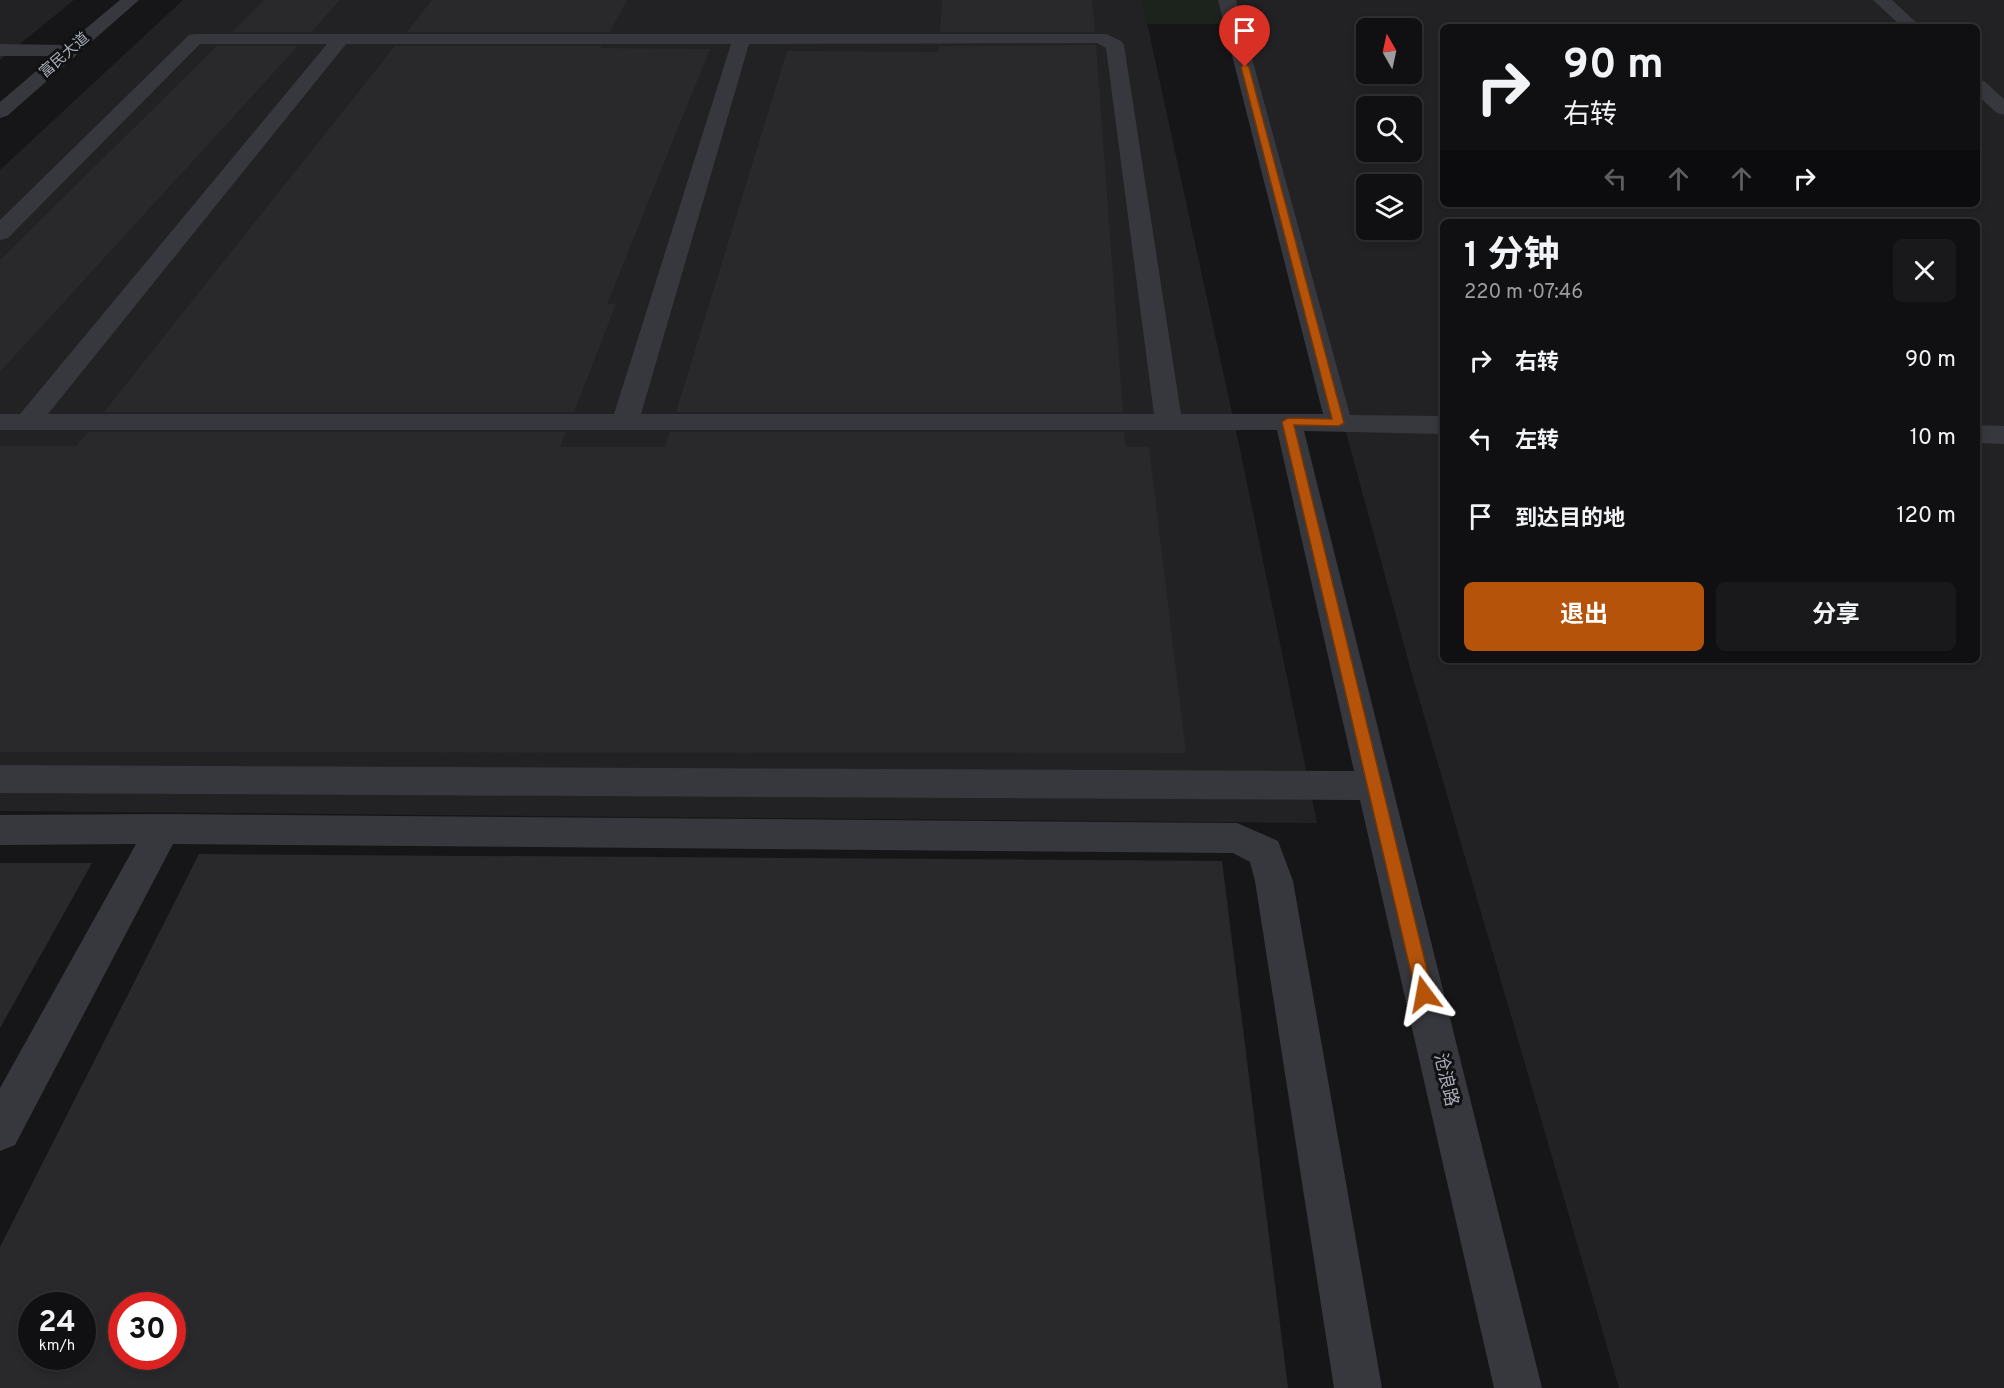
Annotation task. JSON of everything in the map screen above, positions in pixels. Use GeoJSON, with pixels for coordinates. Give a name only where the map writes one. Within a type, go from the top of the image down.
{"type":"FeatureCollection","features":[{"type":"Feature","properties":{"kind":"street","name":"富民大道"},"geometry":{"type":"LineString","coordinates":[[0,112],[130,0]]}},
{"type":"Feature","properties":{"kind":"street"},"geometry":{"type":"LineString","coordinates":[[1227,0],[1339,423]]}},
{"type":"Feature","properties":{"kind":"street"},"geometry":{"type":"LineString","coordinates":[[1882,0],[1909,24]]}},
{"type":"Feature","properties":{"kind":"street"},"geometry":{"type":"LineString","coordinates":[[625,422],[742,38]]}},
{"type":"Feature","properties":{"kind":"street"},"geometry":{"type":"LineString","coordinates":[[0,233],[195,39],[1100,38],[1115,45],[1169,422]]}},
{"type":"Feature","properties":{"kind":"street"},"geometry":{"type":"LineString","coordinates":[[27,422],[342,39]]}},
{"type":"Feature","properties":{"kind":"street"},"geometry":{"type":"LineString","coordinates":[[0,50],[70,51]]}},
{"type":"Feature","properties":{"kind":"street"},"geometry":{"type":"LineString","coordinates":[[1980,88],[2004,109]]}},
{"type":"Feature","properties":{"kind":"street"},"geometry":{"type":"LineString","coordinates":[[0,422],[1288,422],[1440,425]]}},
{"type":"Feature","properties":{"kind":"street","name":"沧浪路"},"geometry":{"type":"LineString","coordinates":[[1288,422],[1518,1388]]}},
{"type":"Feature","properties":{"kind":"street"},"geometry":{"type":"LineString","coordinates":[[1980,434],[2004,435]]}},
{"type":"Feature","properties":{"kind":"street"},"geometry":{"type":"LineString","coordinates":[[0,779],[1375,786]]}},
{"type":"Feature","properties":{"kind":"street"},"geometry":{"type":"LineString","coordinates":[[0,830],[1238,838],[1265,852],[1274,881],[1358,1388]]}},
{"type":"Feature","properties":{"kind":"street"},"geometry":{"type":"LineString","coordinates":[[0,1130],[163,830]]}},
{"type":"Feature","properties":{"kind":"shaded area"},"geometry":{"type":"Polygon","coordinates":[[[0,0],[74,0],[0,60],[0,0]]]}},
{"type":"Feature","properties":{"kind":"shaded area"},"geometry":{"type":"Polygon","coordinates":[[[183,0],[1142,0],[1241,454],[1317,823],[0,811],[0,170],[183,0]]]}},
{"type":"Feature","properties":{"kind":"shaded area"},"geometry":{"type":"Polygon","coordinates":[[[1142,0],[1228,0],[1235,24],[1146,24],[1142,0]]]}},
{"type":"Feature","properties":{"kind":"shaded area"},"geometry":{"type":"Polygon","coordinates":[[[1228,0],[2004,0],[2004,1388],[1619,1388],[1411,671],[1228,0]]]}},
{"type":"Feature","properties":{"kind":"building"},"geometry":{"type":"Polygon","coordinates":[[[264,0],[340,0],[311,32],[232,32],[264,0]]]}},
{"type":"Feature","properties":{"kind":"building"},"geometry":{"type":"Polygon","coordinates":[[[432,0],[627,0],[610,32],[407,32],[432,0]]]}},
{"type":"Feature","properties":{"kind":"building"},"geometry":{"type":"Polygon","coordinates":[[[942,0],[1092,0],[1095,32],[940,32],[942,0]]]}},
{"type":"Feature","properties":{"kind":"building"},"geometry":{"type":"Polygon","coordinates":[[[1096,45],[1123,412],[676,412],[787,51],[939,52],[939,46],[1096,45]]]}},
{"type":"Feature","properties":{"kind":"building"},"geometry":{"type":"Polygon","coordinates":[[[217,46],[298,46],[0,372],[0,260],[217,46]]]}},
{"type":"Feature","properties":{"kind":"building"},"geometry":{"type":"Polygon","coordinates":[[[395,46],[602,46],[601,48],[710,49],[607,304],[616,304],[574,412],[104,412],[395,46]]]}},
{"type":"Feature","properties":{"kind":"building"},"geometry":{"type":"Polygon","coordinates":[[[88,432],[566,432],[560,447],[665,447],[670,432],[1124,432],[1126,447],[1149,447],[1186,753],[0,752],[0,446],[76,446],[88,432]]]}},
{"type":"Feature","properties":{"kind":"building"},"geometry":{"type":"Polygon","coordinates":[[[199,854],[1222,861],[1288,1388],[0,1388],[0,1247],[199,854]]]}},
{"type":"Feature","properties":{"kind":"building"},"geometry":{"type":"Polygon","coordinates":[[[0,863],[92,863],[0,1028],[0,863]]]}},
{"type":"Feature","properties":{"kind":"route"},"geometry":{"type":"LineString","coordinates":[[1245,67],[1339,423],[1288,422],[1424,994]]}}]}
